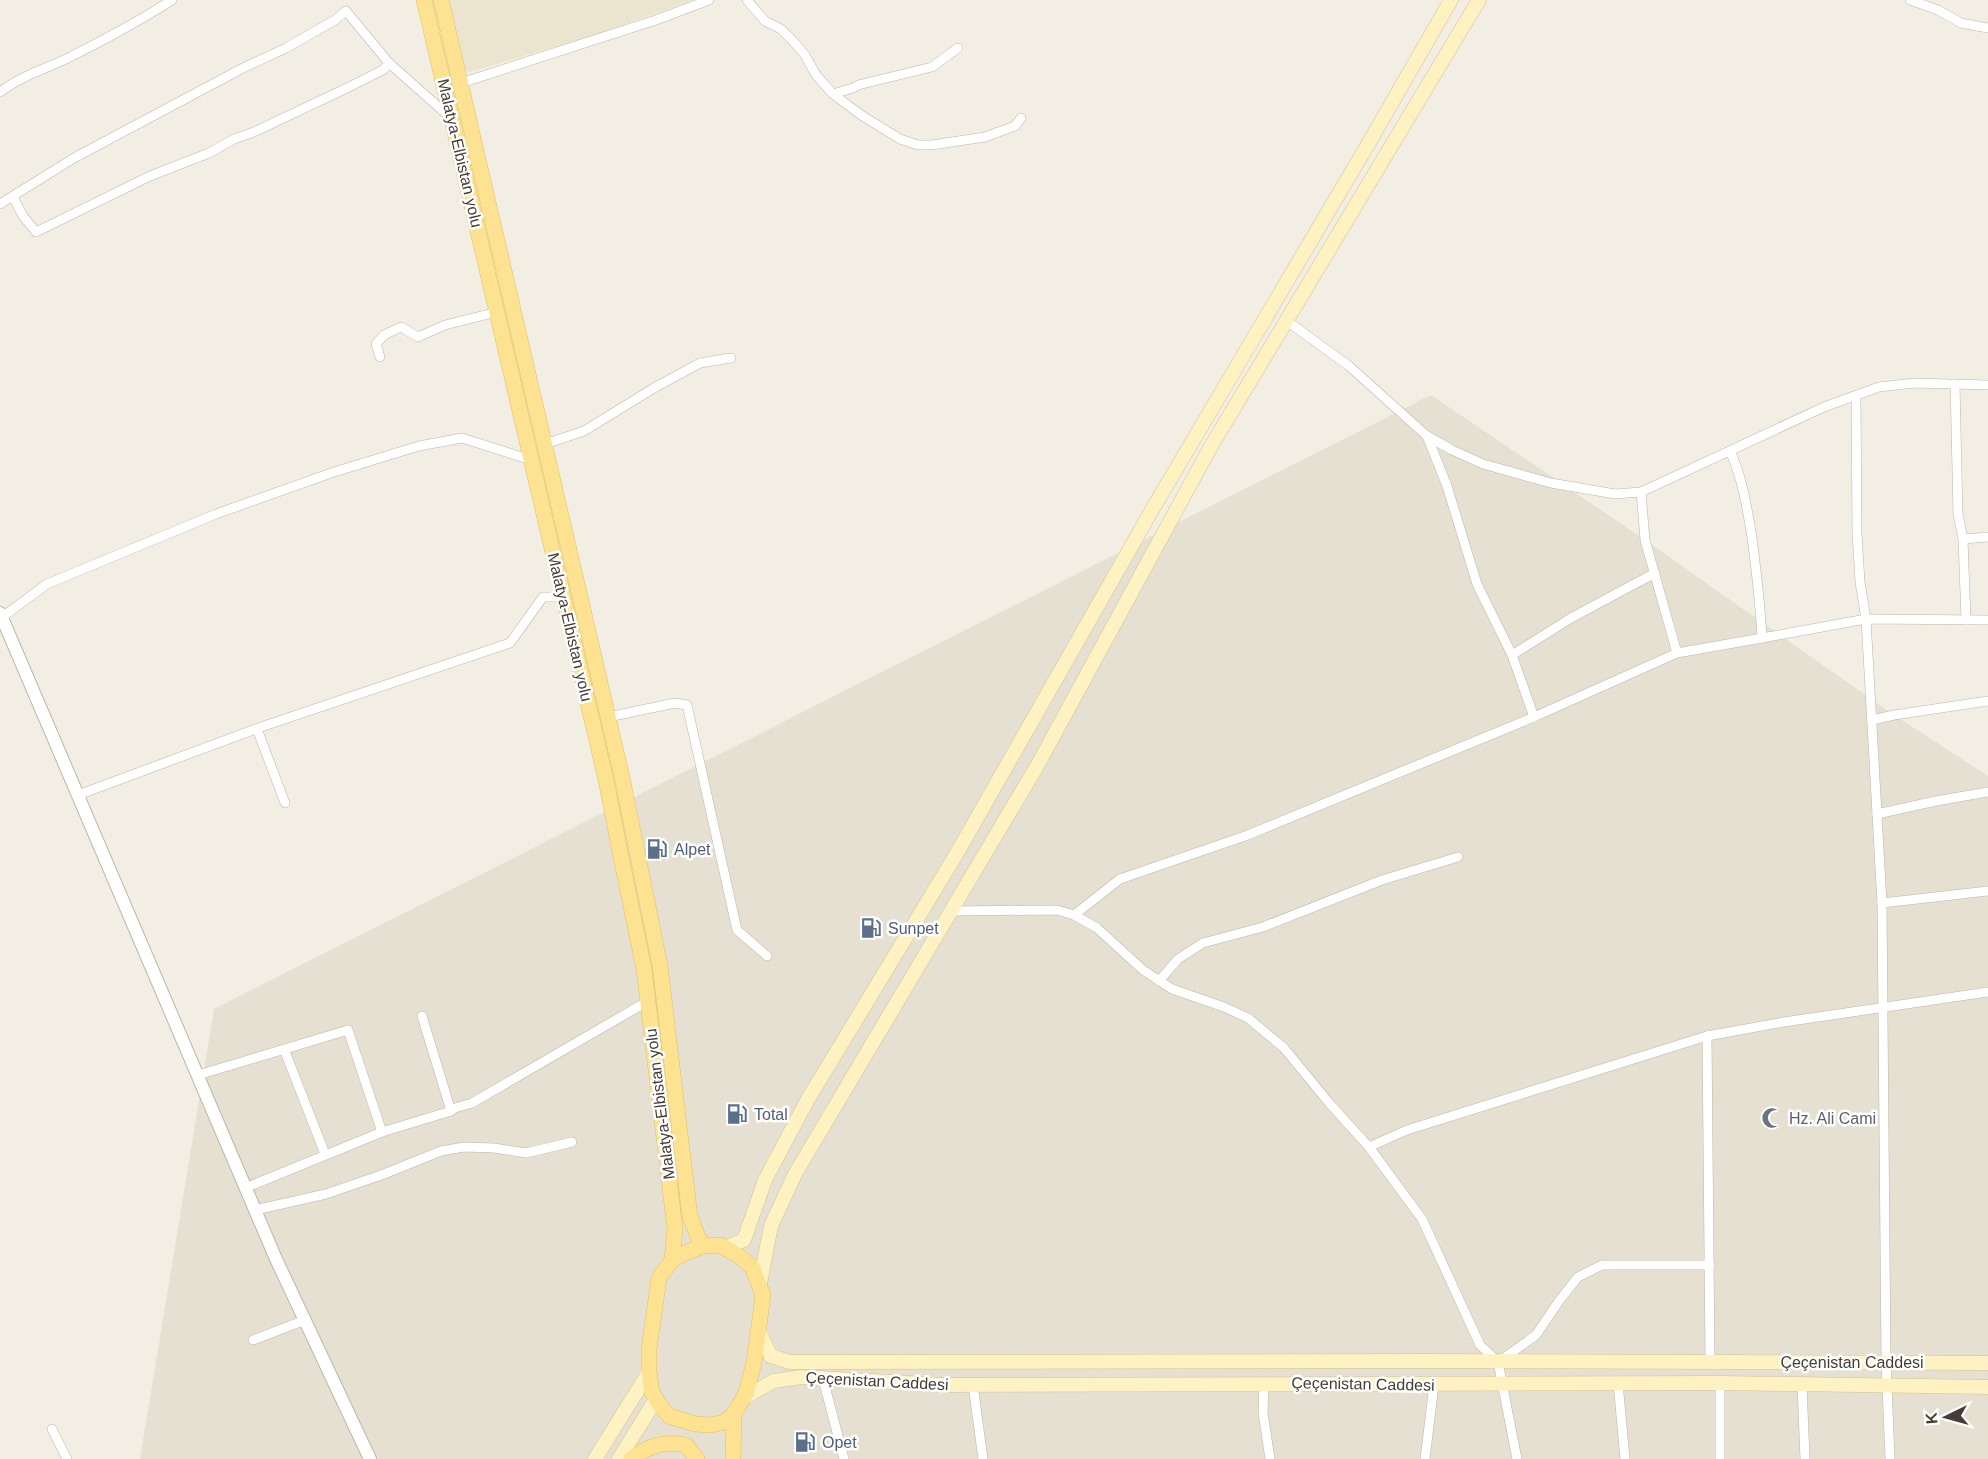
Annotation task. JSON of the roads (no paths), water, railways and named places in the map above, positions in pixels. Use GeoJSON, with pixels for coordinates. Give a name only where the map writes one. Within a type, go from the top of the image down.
{"type":"FeatureCollection","features":[{"type":"Feature","properties":{"kind":"main road","name":"Malatya-Elbistan yolu"},"geometry":{"type":"LineString","coordinates":[[424,0],[606,780],[644,969],[675,1229],[672,1260]]}},
{"type":"Feature","properties":{"kind":"main road","name":"Malatya-Elbistan yolu"},"geometry":{"type":"LineString","coordinates":[[441,0],[608,717],[660,966],[690,1217],[702,1246]]}},
{"type":"Feature","properties":{"kind":"main road"},"geometry":{"type":"LineString","coordinates":[[725,1248],[744,1240],[765,1180],[808,1099],[957,854],[1157,501],[1451,0]]}},
{"type":"Feature","properties":{"kind":"main road"},"geometry":{"type":"LineString","coordinates":[[760,1283],[771,1226],[795,1174],[1037,766],[1210,448],[1479,0]]}},
{"type":"Feature","properties":{"kind":"main road"},"geometry":{"type":"LineString","coordinates":[[720,1245],[725,1248],[752,1267],[763,1295],[754,1364],[743,1398],[734,1414],[724,1422],[711,1425],[695,1424],[669,1416],[652,1392],[649,1349],[659,1278],[672,1260],[702,1246],[720,1245]]}},
{"type":"Feature","properties":{"kind":"main road","name":"Çeçenistan Caddesi"},"geometry":{"type":"LineString","coordinates":[[759,1332],[771,1356],[790,1362],[1988,1363]]}},
{"type":"Feature","properties":{"kind":"main road"},"geometry":{"type":"LineString","coordinates":[[595,1459],[649,1372]]}},
{"type":"Feature","properties":{"kind":"main road","name":"Çeçenistan Caddesi"},"geometry":{"type":"LineString","coordinates":[[743,1398],[774,1382],[802,1377],[973,1385],[1720,1383],[1988,1388]]}},
{"type":"Feature","properties":{"kind":"main road"},"geometry":{"type":"LineString","coordinates":[[619,1459],[656,1399]]}},
{"type":"Feature","properties":{"kind":"main road"},"geometry":{"type":"LineString","coordinates":[[733,1459],[734,1414]]}},
{"type":"Feature","properties":{"kind":"main road"},"geometry":{"type":"LineString","coordinates":[[681,1419],[698,1459]]}},
{"type":"Feature","properties":{"kind":"main road"},"geometry":{"type":"LineString","coordinates":[[631,1459],[645,1449],[671,1442],[686,1445],[698,1459]]}},
{"type":"Feature","properties":{"kind":"street"},"geometry":{"type":"LineString","coordinates":[[0,92],[21,78],[110,37],[172,0]]}},
{"type":"Feature","properties":{"kind":"street"},"geometry":{"type":"LineString","coordinates":[[461,83],[656,20],[709,0]]}},
{"type":"Feature","properties":{"kind":"street"},"geometry":{"type":"LineString","coordinates":[[747,0],[765,21],[781,29],[794,42],[805,55],[816,75],[833,94],[861,116],[900,139],[918,145],[985,137],[1015,126],[1021,118]]}},
{"type":"Feature","properties":{"kind":"street"},"geometry":{"type":"LineString","coordinates":[[1910,0],[1938,10],[1961,23],[1988,28]]}},
{"type":"Feature","properties":{"kind":"street"},"geometry":{"type":"LineString","coordinates":[[0,204],[74,158],[241,69],[286,48],[335,20],[346,11],[389,63],[452,119]]}},
{"type":"Feature","properties":{"kind":"street"},"geometry":{"type":"LineString","coordinates":[[833,94],[858,85],[932,67],[958,48]]}},
{"type":"Feature","properties":{"kind":"street"},"geometry":{"type":"LineString","coordinates":[[13,197],[36,232],[150,176],[208,153],[347,88],[383,70],[389,63]]}},
{"type":"Feature","properties":{"kind":"street"},"geometry":{"type":"LineString","coordinates":[[380,357],[376,344],[384,335],[401,327],[418,337],[445,325],[497,312]]}},
{"type":"Feature","properties":{"kind":"street"},"geometry":{"type":"LineString","coordinates":[[1287,321],[1349,366],[1427,436],[1483,464],[1551,483],[1615,494],[1641,492],[1824,407],[1879,387],[1914,383],[1988,385]]}},
{"type":"Feature","properties":{"kind":"street"},"geometry":{"type":"LineString","coordinates":[[545,444],[584,431],[654,387],[700,363],[731,358]]}},
{"type":"Feature","properties":{"kind":"street"},"geometry":{"type":"LineString","coordinates":[[1955,384],[1958,514],[1963,539],[1966,620]]}},
{"type":"Feature","properties":{"kind":"street"},"geometry":{"type":"LineString","coordinates":[[1856,396],[1857,533],[1860,582],[1866,619],[1882,903],[1886,1362],[1890,1459]]}},
{"type":"Feature","properties":{"kind":"street"},"geometry":{"type":"LineString","coordinates":[[1427,436],[1447,486],[1477,584],[1512,655],[1534,717]]}},
{"type":"Feature","properties":{"kind":"street"},"geometry":{"type":"LineString","coordinates":[[366,1458],[245,1188],[1,615],[47,584],[216,514],[333,472],[418,446],[462,438],[531,460]]}},
{"type":"Feature","properties":{"kind":"street"},"geometry":{"type":"LineString","coordinates":[[1730,451],[1738,469],[1745,496],[1760,591],[1762,638]]}},
{"type":"Feature","properties":{"kind":"street"},"geometry":{"type":"LineString","coordinates":[[1641,492],[1645,540],[1677,653]]}},
{"type":"Feature","properties":{"kind":"street"},"geometry":{"type":"LineString","coordinates":[[1963,539],[1988,537]]}},
{"type":"Feature","properties":{"kind":"street"},"geometry":{"type":"LineString","coordinates":[[1512,655],[1571,618],[1655,573]]}},
{"type":"Feature","properties":{"kind":"street"},"geometry":{"type":"LineString","coordinates":[[78,795],[257,729],[510,643],[543,597],[563,597]]}},
{"type":"Feature","properties":{"kind":"street"},"geometry":{"type":"LineString","coordinates":[[1074,915],[1120,879],[1258,831],[1534,717],[1677,653],[1866,619],[1988,620]]}},
{"type":"Feature","properties":{"kind":"street"},"geometry":{"type":"LineString","coordinates":[[1872,720],[1988,701]]}},
{"type":"Feature","properties":{"kind":"street"},"geometry":{"type":"LineString","coordinates":[[608,717],[675,703],[687,705],[737,930],[767,956]]}},
{"type":"Feature","properties":{"kind":"street"},"geometry":{"type":"LineString","coordinates":[[257,729],[285,803]]}},
{"type":"Feature","properties":{"kind":"street"},"geometry":{"type":"LineString","coordinates":[[1877,814],[1988,792]]}},
{"type":"Feature","properties":{"kind":"street"},"geometry":{"type":"LineString","coordinates":[[1159,981],[1178,959],[1203,943],[1263,927],[1382,880],[1458,857]]}},
{"type":"Feature","properties":{"kind":"street"},"geometry":{"type":"LineString","coordinates":[[1882,903],[1988,891]]}},
{"type":"Feature","properties":{"kind":"street"},"geometry":{"type":"LineString","coordinates":[[951,910],[1057,910],[1074,915],[1096,928],[1143,970],[1159,981],[1172,989],[1248,1018],[1284,1048],[1369,1147],[1422,1219],[1480,1345],[1498,1362],[1517,1459]]}},
{"type":"Feature","properties":{"kind":"street"},"geometry":{"type":"LineString","coordinates":[[1369,1147],[1407,1130],[1707,1036],[1784,1022],[1988,992]]}},
{"type":"Feature","properties":{"kind":"street"},"geometry":{"type":"LineString","coordinates":[[245,1188],[382,1132],[451,1111],[492,1092],[648,1001]]}},
{"type":"Feature","properties":{"kind":"street"},"geometry":{"type":"LineString","coordinates":[[422,1016],[451,1111]]}},
{"type":"Feature","properties":{"kind":"street"},"geometry":{"type":"LineString","coordinates":[[198,1075],[348,1030],[382,1132]]}},
{"type":"Feature","properties":{"kind":"street"},"geometry":{"type":"LineString","coordinates":[[1707,1036],[1710,1362]]}},
{"type":"Feature","properties":{"kind":"street"},"geometry":{"type":"LineString","coordinates":[[284,1049],[325,1154]]}},
{"type":"Feature","properties":{"kind":"street"},"geometry":{"type":"LineString","coordinates":[[255,1210],[326,1194],[441,1151],[464,1147],[494,1148],[526,1153],[572,1142]]}},
{"type":"Feature","properties":{"kind":"street"},"geometry":{"type":"LineString","coordinates":[[1498,1362],[1536,1335],[1559,1300],[1578,1277],[1602,1265],[1710,1265]]}},
{"type":"Feature","properties":{"kind":"street"},"geometry":{"type":"LineString","coordinates":[[254,1340],[305,1320]]}},
{"type":"Feature","properties":{"kind":"street"},"geometry":{"type":"LineString","coordinates":[[823,1379],[844,1459]]}},
{"type":"Feature","properties":{"kind":"street"},"geometry":{"type":"LineString","coordinates":[[1264,1383],[1263,1413],[1270,1459]]}},
{"type":"Feature","properties":{"kind":"street"},"geometry":{"type":"LineString","coordinates":[[1618,1383],[1625,1459]]}},
{"type":"Feature","properties":{"kind":"street"},"geometry":{"type":"LineString","coordinates":[[1720,1383],[1720,1459]]}},
{"type":"Feature","properties":{"kind":"street"},"geometry":{"type":"LineString","coordinates":[[973,1385],[983,1459]]}},
{"type":"Feature","properties":{"kind":"street"},"geometry":{"type":"LineString","coordinates":[[1425,1459],[1434,1385]]}},
{"type":"Feature","properties":{"kind":"street"},"geometry":{"type":"LineString","coordinates":[[1802,1385],[1805,1459]]}},
{"type":"Feature","properties":{"kind":"street"},"geometry":{"type":"LineString","coordinates":[[52,1429],[67,1459]]}},
{"type":"Feature","properties":{"kind":"place","name":"Alpet"},"geometry":{"type":"Point","coordinates":[657,849]}},
{"type":"Feature","properties":{"kind":"place","name":"Sunpet"},"geometry":{"type":"Point","coordinates":[871,928]}},
{"type":"Feature","properties":{"kind":"place","name":"Total"},"geometry":{"type":"Point","coordinates":[737,1114]}},
{"type":"Feature","properties":{"kind":"place","name":"Hz. Ali Cami"},"geometry":{"type":"Point","coordinates":[1772,1118]}},
{"type":"Feature","properties":{"kind":"place","name":"Opet"},"geometry":{"type":"Point","coordinates":[805,1442]}}]}
